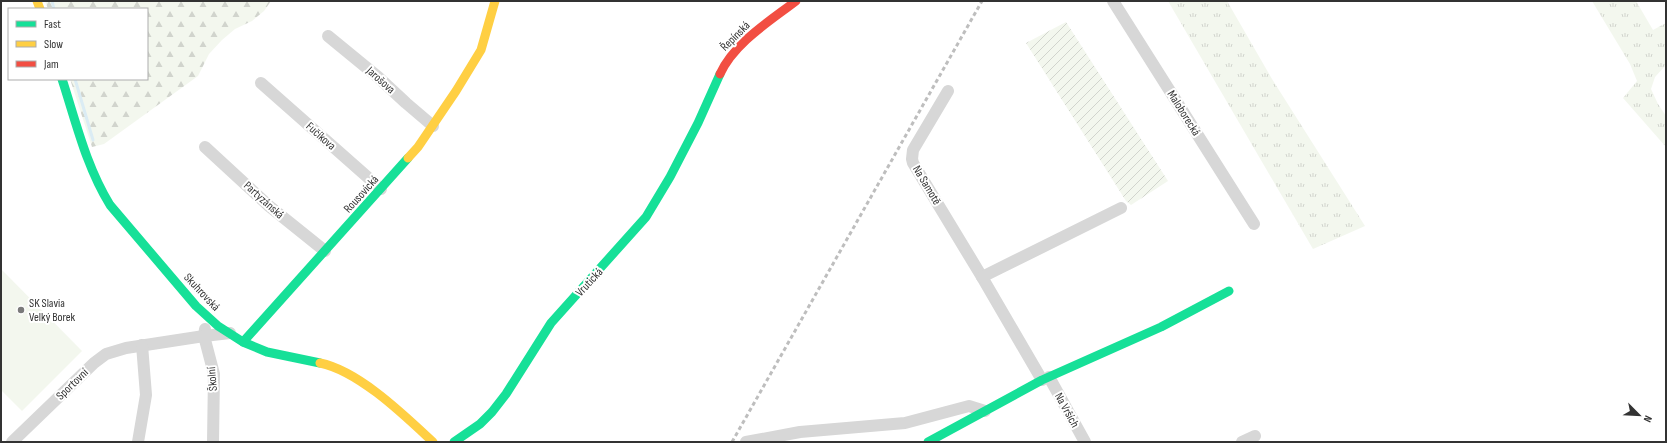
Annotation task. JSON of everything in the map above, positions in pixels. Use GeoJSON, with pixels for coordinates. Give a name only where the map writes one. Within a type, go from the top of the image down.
{"type":"FeatureCollection","features":[{"type":"Feature","properties":{"kind":"street","name":"Rousovická"},"geometry":{"type":"LineString","coordinates":[[243,342],[418,147],[481,50],[495,1]]}},
{"type":"Feature","properties":{"kind":"street","name":"Řepínská"},"geometry":{"type":"LineString","coordinates":[[698,123],[722,70],[732,54],[764,25],[796,1]]}},
{"type":"Feature","properties":{"kind":"street","name":"Maloborecká"},"geometry":{"type":"LineString","coordinates":[[1113,1],[1254,224]]}},
{"type":"Feature","properties":{"kind":"street","name":"Jarošova"},"geometry":{"type":"LineString","coordinates":[[328,36],[378,77],[433,126]]}},
{"type":"Feature","properties":{"kind":"street","name":"Skuhrovská"},"geometry":{"type":"LineString","coordinates":[[62,80],[94,176],[102,194],[175,282],[208,318],[243,342],[267,352],[326,364],[353,375],[407,418],[433,442]]}},
{"type":"Feature","properties":{"kind":"street","name":"Fučíkova"},"geometry":{"type":"LineString","coordinates":[[261,83],[381,189]]}},
{"type":"Feature","properties":{"kind":"street","name":"Na Samotě"},"geometry":{"type":"LineString","coordinates":[[948,91],[913,150],[913,164],[1046,379]]}},
{"type":"Feature","properties":{"kind":"street","name":"Vrutická"},"geometry":{"type":"LineString","coordinates":[[454,442],[468,437],[492,412],[506,394],[551,323],[628,240],[646,217],[664,188],[698,123]]}},
{"type":"Feature","properties":{"kind":"street","name":"Partyzánská"},"geometry":{"type":"LineString","coordinates":[[205,147],[269,206],[325,251]]}},
{"type":"Feature","properties":{"kind":"street"},"geometry":{"type":"LineString","coordinates":[[982,277],[1121,208]]}},
{"type":"Feature","properties":{"kind":"street"},"geometry":{"type":"LineString","coordinates":[[928,442],[1046,379],[1192,311],[1229,291]]}},
{"type":"Feature","properties":{"kind":"street","name":"Školní"},"geometry":{"type":"LineString","coordinates":[[208,318],[204,336],[214,374],[213,442]]}},
{"type":"Feature","properties":{"kind":"street","name":"Sportovní"},"geometry":{"type":"LineString","coordinates":[[12,442],[100,358],[119,349],[230,333]]}},
{"type":"Feature","properties":{"kind":"street"},"geometry":{"type":"LineString","coordinates":[[138,442],[146,395],[142,345]]}},
{"type":"Feature","properties":{"kind":"street","name":"Na Vrších"},"geometry":{"type":"LineString","coordinates":[[1046,379],[1086,442]]}},
{"type":"Feature","properties":{"kind":"street"},"geometry":{"type":"LineString","coordinates":[[746,442],[800,432],[905,423],[969,406],[985,411]]}},
{"type":"Feature","properties":{"kind":"street"},"geometry":{"type":"LineString","coordinates":[[1242,442],[1255,436]]}},
{"type":"Feature","properties":{"kind":"green space"},"geometry":{"type":"Polygon","coordinates":[[[45,1],[271,1],[264,11],[252,21],[235,29],[222,40],[209,54],[198,76],[104,144],[92,147],[70,80],[148,80],[148,8],[48,8],[45,1]]]}},
{"type":"Feature","properties":{"kind":"green space"},"geometry":{"type":"Polygon","coordinates":[[[1168,1],[1227,1],[1272,79],[1365,226],[1313,249],[1168,1]]]}},
{"type":"Feature","properties":{"kind":"green space"},"geometry":{"type":"Polygon","coordinates":[[[1592,1],[1636,1],[1653,30],[1666,23],[1666,65],[1655,77],[1651,89],[1666,116],[1666,147],[1623,98],[1637,81],[1630,64],[1592,1]]]}},
{"type":"Feature","properties":{"kind":"green space"},"geometry":{"type":"Polygon","coordinates":[[[1066,22],[1168,181],[1131,205],[1126,201],[1026,43],[1066,22]]]}},
{"type":"Feature","properties":{"kind":"green space","name":"SK Slavia Velký Borek"},"geometry":{"type":"Polygon","coordinates":[[[1,269],[82,351],[22,411],[1,390],[1,269]]]}},
{"type":"Feature","properties":{"kind":"waterway"},"geometry":{"type":"LineString","coordinates":[[52,1],[54,8]]}},
{"type":"Feature","properties":{"kind":"waterway"},"geometry":{"type":"LineString","coordinates":[[75,80],[93,140]]}},
{"type":"Feature","properties":{"kind":"railway"},"geometry":{"type":"LineString","coordinates":[[732,442],[982,1]]}},
{"type":"Feature","properties":{"kind":"traffic: fast"},"geometry":{"type":"LineString","coordinates":[[454,442],[480,424],[492,412],[506,394],[551,323],[646,217],[670,177],[698,123],[720,74]]}},
{"type":"Feature","properties":{"kind":"traffic: fast"},"geometry":{"type":"LineString","coordinates":[[62,80],[94,175],[110,205],[196,306],[218,326],[243,342],[267,352],[320,363]]}},
{"type":"Feature","properties":{"kind":"traffic: fast"},"geometry":{"type":"LineString","coordinates":[[243,342],[408,158]]}},
{"type":"Feature","properties":{"kind":"traffic: fast"},"geometry":{"type":"LineString","coordinates":[[928,442],[1042,380],[1161,327],[1229,291]]}},
{"type":"Feature","properties":{"kind":"traffic: slow"},"geometry":{"type":"LineString","coordinates":[[37,1],[40,8]]}},
{"type":"Feature","properties":{"kind":"traffic: slow"},"geometry":{"type":"LineString","coordinates":[[408,158],[418,147],[456,91],[481,50],[495,1]]}},
{"type":"Feature","properties":{"kind":"traffic: slow"},"geometry":{"type":"LineString","coordinates":[[320,363],[335,368],[365,384],[395,407],[433,442]]}},
{"type":"Feature","properties":{"kind":"traffic: jam"},"geometry":{"type":"LineString","coordinates":[[720,74],[734,52],[743,43],[796,1]]}},
{"type":"Feature","properties":{"kind":"place","name":"SK Slavia Velký Borek"},"geometry":{"type":"Point","coordinates":[21,310]}}]}
